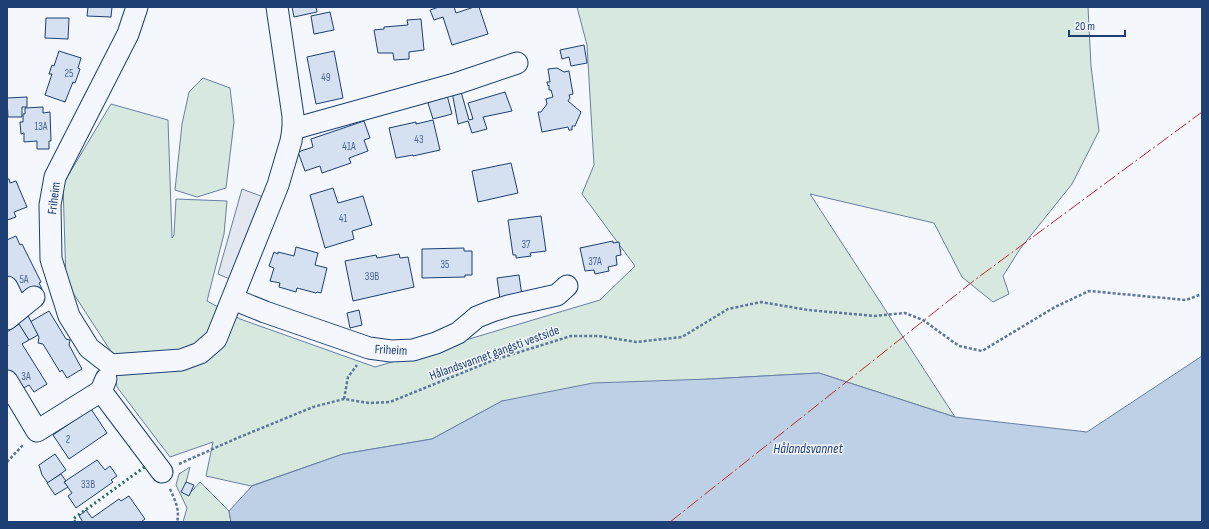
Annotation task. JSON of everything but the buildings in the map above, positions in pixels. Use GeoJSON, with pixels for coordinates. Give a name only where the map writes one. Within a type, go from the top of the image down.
{"type":"FeatureCollection","features":[{"type":"Feature","properties":{"kind":"street","name":"Friheim"},"geometry":{"type":"LineString","coordinates":[[112,365],[89,348],[69,316],[51,259],[50,205],[54,177],[125,39],[137,7]]}},
{"type":"Feature","properties":{"kind":"street"},"geometry":{"type":"LineString","coordinates":[[7,381],[37,431],[101,391],[112,365],[181,360],[200,353],[216,339],[278,185],[293,129],[293,116],[277,7]]}},
{"type":"Feature","properties":{"kind":"street"},"geometry":{"type":"LineString","coordinates":[[293,129],[458,83],[516,63]]}},
{"type":"Feature","properties":{"kind":"street","name":"Friheim"},"geometry":{"type":"LineString","coordinates":[[233,299],[265,312],[369,348],[391,351],[413,350],[436,343],[458,333],[477,317],[503,308],[557,295],[567,286]]}},
{"type":"Feature","properties":{"kind":"street"},"geometry":{"type":"LineString","coordinates":[[7,287],[20,309]]}},
{"type":"Feature","properties":{"kind":"street"},"geometry":{"type":"LineString","coordinates":[[101,391],[162,472]]}},
{"type":"Feature","properties":{"kind":"path","name":"Hålandsvannet gangsti vestside"},"geometry":{"type":"LineString","coordinates":[[162,472],[235,439],[313,407],[344,399],[369,403],[390,402],[494,360],[571,336],[599,336],[636,342],[682,337],[728,309],[761,302],[808,310],[875,316],[905,314],[922,320],[959,346],[982,351],[1055,307],[1089,291],[1186,300],[1202,294]]}},
{"type":"Feature","properties":{"kind":"path"},"geometry":{"type":"LineString","coordinates":[[344,399],[348,377],[369,348]]}},
{"type":"Feature","properties":{"kind":"path"},"geometry":{"type":"LineString","coordinates":[[7,462],[37,431]]}},
{"type":"Feature","properties":{"kind":"path"},"geometry":{"type":"LineString","coordinates":[[162,472],[177,502],[177,522]]}},
{"type":"Feature","properties":{"kind":"shaded area"},"geometry":{"type":"Polygon","coordinates":[[[577,7],[1088,7],[1091,66],[1099,131],[1072,184],[1020,249],[1003,276],[1009,294],[993,302],[962,277],[934,223],[810,194],[955,417],[819,373],[709,379],[502,401],[432,439],[343,454],[251,486],[206,476],[213,442],[170,457],[117,387],[112,353],[66,282],[63,184],[111,104],[168,120],[172,238],[174,235],[176,199],[227,201],[224,234],[207,301],[240,319],[375,367],[600,300],[635,266],[582,194],[594,165],[587,45],[577,7]]]}},
{"type":"Feature","properties":{"kind":"shaded area"},"geometry":{"type":"Polygon","coordinates":[[[203,78],[230,88],[234,122],[226,188],[197,197],[175,190],[182,124],[189,92],[203,78]]]}},
{"type":"Feature","properties":{"kind":"shaded area"},"geometry":{"type":"Polygon","coordinates":[[[242,189],[266,198],[232,280],[218,274],[242,189]]]}},
{"type":"Feature","properties":{"kind":"shaded area"},"geometry":{"type":"Polygon","coordinates":[[[190,467],[184,490],[191,492],[200,482],[229,511],[231,522],[183,522],[187,508],[176,485],[179,474],[190,467]]]}},
{"type":"Feature","properties":{"kind":"water","name":"Hålandsvannet"},"geometry":{"type":"Polygon","coordinates":[[[1202,356],[1202,522],[231,522],[229,511],[252,486],[343,454],[432,439],[502,401],[593,383],[819,373],[955,417],[1087,432],[1202,356]]]}},
{"type":"Feature","properties":{"kind":"hedge"},"geometry":{"type":"LineString","coordinates":[[75,522],[73,519],[146,466]]}},
{"type":"Feature","properties":{"kind":"power"},"geometry":{"type":"LineString","coordinates":[[670,522],[976,279],[1202,112]]}}]}
